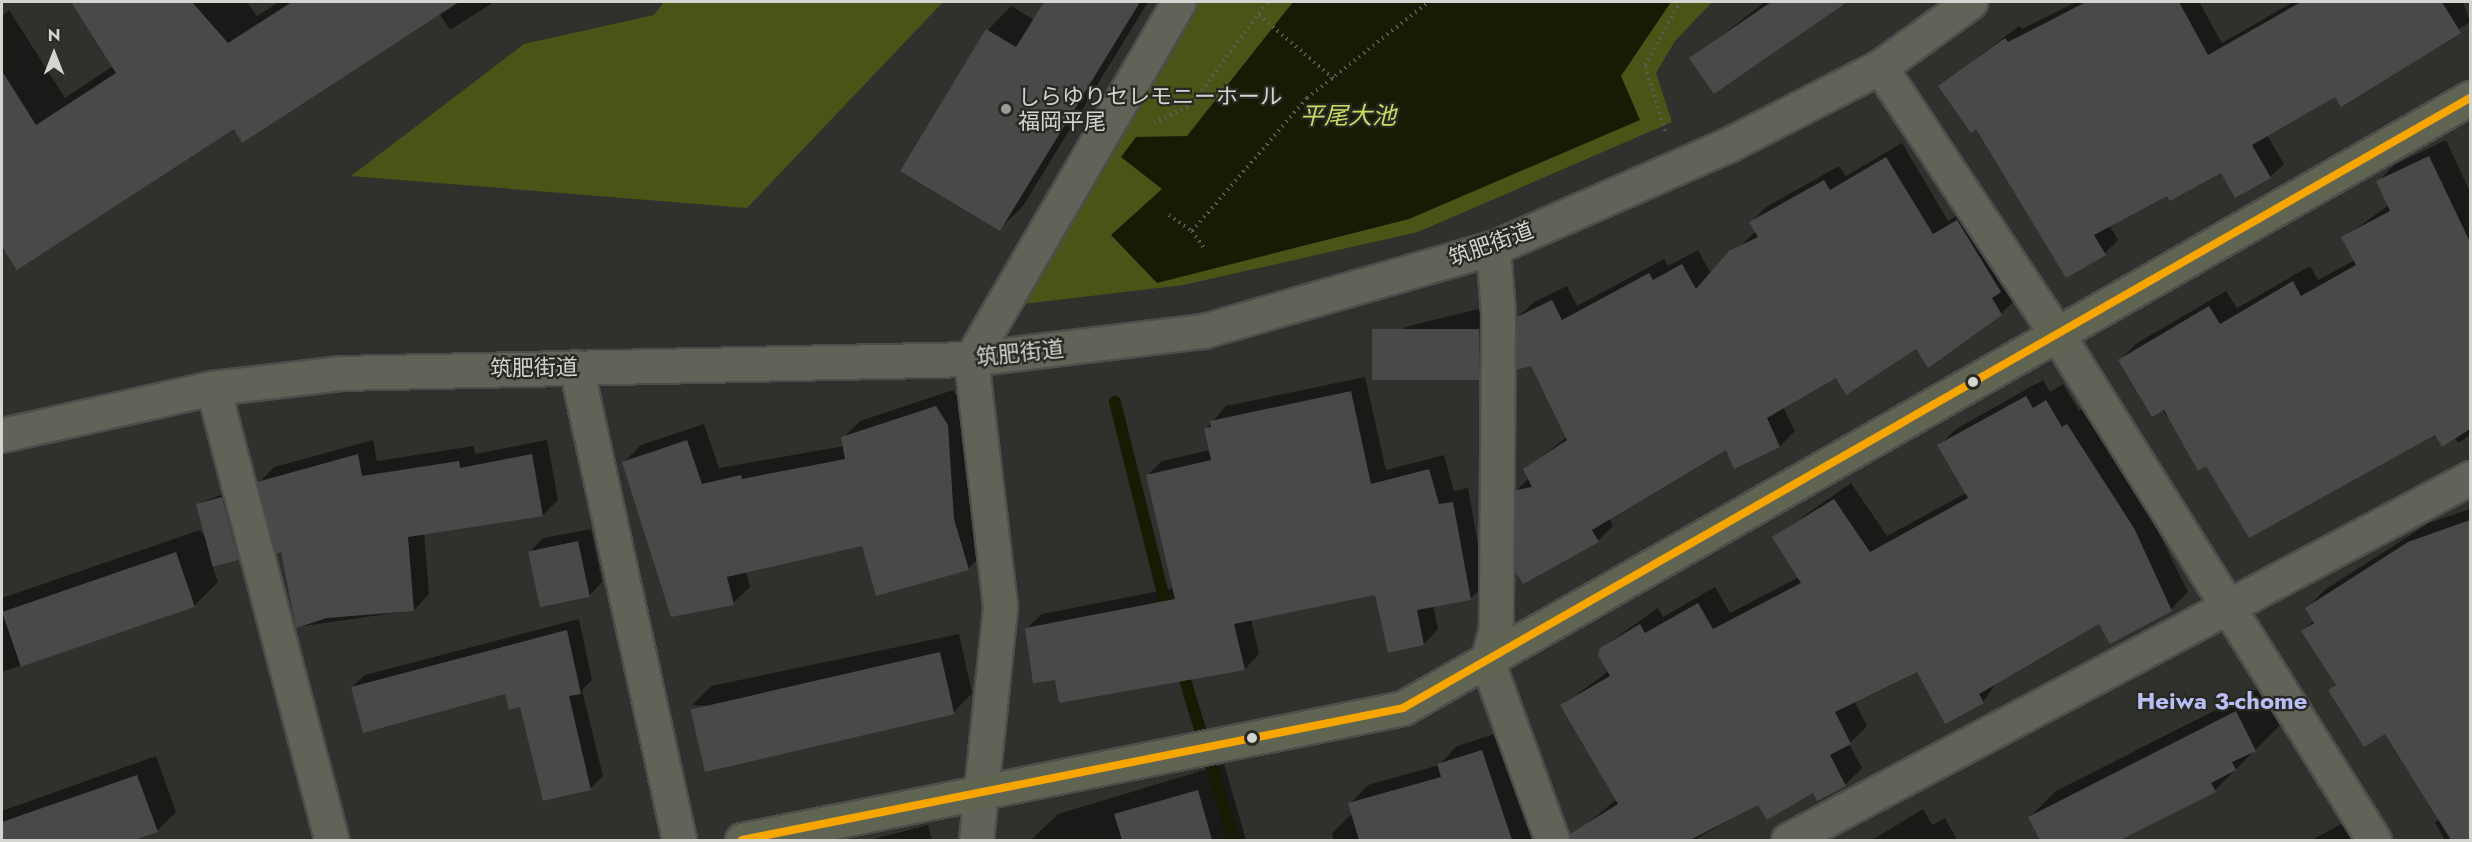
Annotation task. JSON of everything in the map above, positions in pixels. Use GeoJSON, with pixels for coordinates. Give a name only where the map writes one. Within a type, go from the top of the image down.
{"type":"FeatureCollection","features":[{"type":"Feature","properties":{"kind":"main road"},"geometry":{"type":"LineString","coordinates":[[742,840],[1217,742],[1403,708],[2470,98]]}},
{"type":"Feature","properties":{"kind":"street"},"geometry":{"type":"LineString","coordinates":[[976,840],[1000,606],[971,359],[1179,2]]}},
{"type":"Feature","properties":{"kind":"street","name":"筑肥街道"},"geometry":{"type":"LineString","coordinates":[[2,435],[213,388],[340,373],[971,359],[1203,332],[1493,248],[1728,145],[1880,67],[1970,2]]}},
{"type":"Feature","properties":{"kind":"street"},"geometry":{"type":"LineString","coordinates":[[1880,67],[2057,334],[2374,840]]}},
{"type":"Feature","properties":{"kind":"street","name":"筑肥街道"},"geometry":{"type":"LineString","coordinates":[[1487,661],[1496,629],[1498,313],[1493,248]]}},
{"type":"Feature","properties":{"kind":"street"},"geometry":{"type":"LineString","coordinates":[[576,367],[679,840]]}},
{"type":"Feature","properties":{"kind":"street"},"geometry":{"type":"LineString","coordinates":[[213,388],[332,840]]}},
{"type":"Feature","properties":{"kind":"street"},"geometry":{"type":"LineString","coordinates":[[1788,840],[2227,604],[2470,478]]}},
{"type":"Feature","properties":{"kind":"street"},"geometry":{"type":"LineString","coordinates":[[1487,661],[1552,840]]}},
{"type":"Feature","properties":{"kind":"path"},"geometry":{"type":"LineString","coordinates":[[1150,125],[1191,105],[1267,2]]}},
{"type":"Feature","properties":{"kind":"path"},"geometry":{"type":"LineString","coordinates":[[1192,231],[1307,98],[1335,80],[1428,2]]}},
{"type":"Feature","properties":{"kind":"path"},"geometry":{"type":"LineString","coordinates":[[1667,137],[1645,65],[1680,2]]}},
{"type":"Feature","properties":{"kind":"path"},"geometry":{"type":"LineString","coordinates":[[1258,15],[1335,80]]}},
{"type":"Feature","properties":{"kind":"path"},"geometry":{"type":"LineString","coordinates":[[1169,215],[1192,231],[1206,250]]}},
{"type":"Feature","properties":{"kind":"green space"},"geometry":{"type":"Polygon","coordinates":[[[664,2],[943,2],[747,208],[351,176],[524,44],[654,15],[664,2]]]}},
{"type":"Feature","properties":{"kind":"green space","name":"平尾大池"},"geometry":{"type":"Polygon","coordinates":[[[1197,2],[1712,2],[1675,41],[1656,73],[1672,122],[1418,232],[1183,285],[1023,304],[1197,2]]]}},
{"type":"Feature","properties":{"kind":"water","name":"平尾大池"},"geometry":{"type":"Polygon","coordinates":[[[1293,2],[1671,2],[1621,76],[1640,120],[1409,219],[1157,283],[1111,235],[1162,189],[1121,157],[1136,137],[1187,136],[1293,2]]]}},
{"type":"Feature","properties":{"kind":"building"},"geometry":{"type":"Polygon","coordinates":[[[71,2],[192,2],[228,43],[292,2],[459,2],[242,143],[234,129],[17,270],[2,247],[2,71],[36,125],[116,73],[71,2]]]}},
{"type":"Feature","properties":{"kind":"building","name":"しらゆりセレモニーホール 福岡平尾"},"geometry":{"type":"Polygon","coordinates":[[[1044,2],[1140,2],[1000,231],[900,171],[986,29],[1016,47],[1044,2]]]}},
{"type":"Feature","properties":{"kind":"building"},"geometry":{"type":"Polygon","coordinates":[[[1771,2],[1847,2],[1714,94],[1689,58],[1771,2]]]}},
{"type":"Feature","properties":{"kind":"building"},"geometry":{"type":"Polygon","coordinates":[[[2086,2],[2179,2],[2208,55],[2301,2],[2442,2],[2461,33],[2341,107],[2335,97],[2252,145],[2271,178],[2235,198],[2221,173],[2170,201],[2167,196],[2094,235],[2106,255],[2066,278],[1976,129],[1971,133],[1938,86],[2005,38],[2008,42],[2086,2]]]}},
{"type":"Feature","properties":{"kind":"building"},"geometry":{"type":"Polygon","coordinates":[[[2429,156],[2470,242],[2470,429],[2442,447],[2435,435],[2249,538],[2206,466],[2198,471],[2164,410],[2152,417],[2118,360],[2209,306],[2220,324],[2293,281],[2301,296],[2356,265],[2341,237],[2390,211],[2376,181],[2429,156]]]}},
{"type":"Feature","properties":{"kind":"building"},"geometry":{"type":"Polygon","coordinates":[[[1886,157],[1933,234],[1957,220],[2001,292],[1992,298],[2002,315],[1928,368],[1916,349],[1846,395],[1836,378],[1767,418],[1780,447],[1734,469],[1726,450],[1592,530],[1599,542],[1523,584],[1515,571],[1516,490],[1532,487],[1523,469],[1567,440],[1531,366],[1516,370],[1517,317],[1552,300],[1562,320],[1649,273],[1653,280],[1682,264],[1696,289],[1729,251],[1758,237],[1749,222],[1824,180],[1830,190],[1886,157]]]}},
{"type":"Feature","properties":{"kind":"building"},"geometry":{"type":"Polygon","coordinates":[[[1372,329],[1479,329],[1479,380],[1372,380],[1372,329]]]}},
{"type":"Feature","properties":{"kind":"building"},"geometry":{"type":"Polygon","coordinates":[[[1351,391],[1371,484],[1429,469],[1439,504],[1453,502],[1471,600],[1417,610],[1424,645],[1388,653],[1375,595],[1234,624],[1245,670],[1059,703],[1055,680],[1033,683],[1025,628],[1175,599],[1146,475],[1211,460],[1204,428],[1211,427],[1210,421],[1351,391]]]}},
{"type":"Feature","properties":{"kind":"building"},"geometry":{"type":"Polygon","coordinates":[[[2026,396],[2033,408],[2046,400],[2062,427],[2067,424],[2134,528],[2172,611],[2110,644],[2099,624],[1979,694],[1984,703],[1945,724],[1917,672],[1835,712],[1851,744],[1830,755],[1846,786],[1817,801],[1813,793],[1767,820],[1758,805],[1690,840],[1570,840],[1570,834],[1618,804],[1560,705],[1610,676],[1598,655],[1600,648],[1640,624],[1645,633],[1698,603],[1713,629],[1801,583],[1772,537],[1834,499],[1870,552],[1968,498],[1937,445],[2026,396]]]}},
{"type":"Feature","properties":{"kind":"building"},"geometry":{"type":"Polygon","coordinates":[[[936,406],[948,425],[954,519],[969,570],[876,596],[862,546],[727,577],[734,605],[671,617],[622,462],[687,440],[702,484],[741,475],[742,479],[845,459],[841,437],[936,406]]]}},
{"type":"Feature","properties":{"kind":"building"},"geometry":{"type":"Polygon","coordinates":[[[358,454],[362,476],[459,461],[460,468],[532,454],[543,516],[408,537],[414,611],[327,618],[296,628],[281,552],[276,554],[257,482],[358,454]]]}},
{"type":"Feature","properties":{"kind":"building"},"geometry":{"type":"Polygon","coordinates":[[[222,497],[239,560],[213,567],[196,504],[222,497]]]}},
{"type":"Feature","properties":{"kind":"building"},"geometry":{"type":"Polygon","coordinates":[[[2470,520],[2470,840],[2451,840],[2385,734],[2364,747],[2328,690],[2336,685],[2301,631],[2314,623],[2305,608],[2408,542],[2470,520]]]}},
{"type":"Feature","properties":{"kind":"building"},"geometry":{"type":"Polygon","coordinates":[[[578,541],[590,597],[540,607],[528,552],[578,541]]]}},
{"type":"Feature","properties":{"kind":"building"},"geometry":{"type":"Polygon","coordinates":[[[176,552],[195,607],[21,667],[2,612],[176,552]]]}},
{"type":"Feature","properties":{"kind":"building"},"geometry":{"type":"Polygon","coordinates":[[[567,630],[581,694],[569,696],[591,790],[543,801],[520,707],[509,710],[505,694],[363,733],[351,687],[567,630]]]}},
{"type":"Feature","properties":{"kind":"building"},"geometry":{"type":"Polygon","coordinates":[[[940,652],[954,714],[705,772],[691,710],[940,652]]]}},
{"type":"Feature","properties":{"kind":"building"},"geometry":{"type":"Polygon","coordinates":[[[2236,711],[2256,751],[2232,762],[2236,770],[2211,783],[2216,792],[2120,840],[2040,840],[2028,817],[2236,711]]]}},
{"type":"Feature","properties":{"kind":"building"},"geometry":{"type":"Polygon","coordinates":[[[1482,750],[1512,840],[1359,840],[1348,803],[1441,777],[1437,764],[1482,750]]]}},
{"type":"Feature","properties":{"kind":"building"},"geometry":{"type":"Polygon","coordinates":[[[137,775],[158,832],[134,840],[2,840],[2,822],[137,775]]]}},
{"type":"Feature","properties":{"kind":"building"},"geometry":{"type":"Polygon","coordinates":[[[1198,790],[1212,840],[1122,840],[1114,814],[1198,790]]]}},
{"type":"Feature","properties":{"kind":"waterway"},"geometry":{"type":"LineString","coordinates":[[1115,402],[1168,615]]}},
{"type":"Feature","properties":{"kind":"waterway"},"geometry":{"type":"LineString","coordinates":[[1181,667],[1234,840]]}},
{"type":"Feature","properties":{"kind":"transit line"},"geometry":{"type":"LineString","coordinates":[[742,840],[1403,708],[2470,98]]}},
{"type":"Feature","properties":{"kind":"place","name":"しらゆりセレモニーホール 福岡平尾"},"geometry":{"type":"Point","coordinates":[1006,109]}},
{"type":"Feature","properties":{"kind":"district","name":"Heiwa 3-chome"},"geometry":{"type":"Point","coordinates":[2222,701]}}]}
